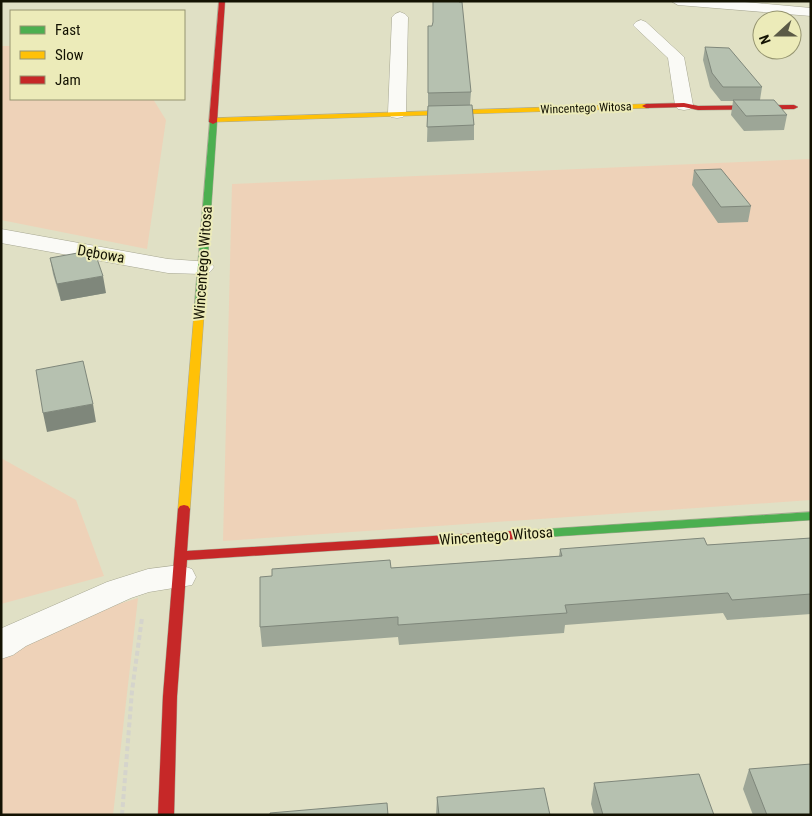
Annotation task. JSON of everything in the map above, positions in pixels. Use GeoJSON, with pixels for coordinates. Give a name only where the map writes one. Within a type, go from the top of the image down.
{"type":"FeatureCollection","features":[{"type":"Feature","properties":{"kind":"street","name":"Wincentego Witosa"},"geometry":{"type":"LineString","coordinates":[[166,815],[170,696],[222,1]]}},
{"type":"Feature","properties":{"kind":"street"},"geometry":{"type":"LineString","coordinates":[[678,1],[811,12]]}},
{"type":"Feature","properties":{"kind":"street"},"geometry":{"type":"LineString","coordinates":[[397,113],[400,17]]}},
{"type":"Feature","properties":{"kind":"street"},"geometry":{"type":"LineString","coordinates":[[641,25],[676,57],[684,105]]}},
{"type":"Feature","properties":{"kind":"street","name":"Wincentego Witosa"},"geometry":{"type":"LineString","coordinates":[[213,120],[684,105],[698,108],[794,107]]}},
{"type":"Feature","properties":{"kind":"street","name":"Dębowa"},"geometry":{"type":"LineString","coordinates":[[1,236],[168,266],[202,267]]}},
{"type":"Feature","properties":{"kind":"street","name":"Wincentego Witosa"},"geometry":{"type":"LineString","coordinates":[[180,566],[811,516]]}},
{"type":"Feature","properties":{"kind":"street"},"geometry":{"type":"LineString","coordinates":[[1,646],[14,637],[119,590],[148,581],[180,566]]}},
{"type":"Feature","properties":{"kind":"shaded area"},"geometry":{"type":"Polygon","coordinates":[[[1,46],[10,46],[10,100],[154,100],[166,120],[147,249],[1,220],[1,46]]]}},
{"type":"Feature","properties":{"kind":"shaded area"},"geometry":{"type":"Polygon","coordinates":[[[811,159],[811,500],[223,541],[232,184],[811,159]]]}},
{"type":"Feature","properties":{"kind":"shaded area"},"geometry":{"type":"Polygon","coordinates":[[[1,458],[76,500],[104,576],[1,604],[1,458]]]}},
{"type":"Feature","properties":{"kind":"shaded area"},"geometry":{"type":"Polygon","coordinates":[[[138,598],[113,815],[1,815],[1,645],[14,637],[138,598]]]}},
{"type":"Feature","properties":{"kind":"building"},"geometry":{"type":"Polygon","coordinates":[[[433,1],[462,2],[471,92],[428,93],[428,26],[432,26],[433,22],[433,1]]]}},
{"type":"Feature","properties":{"kind":"building"},"geometry":{"type":"Polygon","coordinates":[[[705,47],[729,48],[762,87],[723,87],[712,73],[705,47]]]}},
{"type":"Feature","properties":{"kind":"building"},"geometry":{"type":"Polygon","coordinates":[[[733,100],[774,100],[787,115],[746,116],[733,100]]]}},
{"type":"Feature","properties":{"kind":"building"},"geometry":{"type":"Polygon","coordinates":[[[472,105],[474,125],[427,127],[428,106],[472,105]]]}},
{"type":"Feature","properties":{"kind":"building"},"geometry":{"type":"Polygon","coordinates":[[[721,169],[751,206],[721,207],[694,170],[721,169]]]}},
{"type":"Feature","properties":{"kind":"building"},"geometry":{"type":"Polygon","coordinates":[[[94,250],[103,276],[57,284],[50,258],[94,250]]]}},
{"type":"Feature","properties":{"kind":"building"},"geometry":{"type":"Polygon","coordinates":[[[83,361],[93,404],[43,413],[36,370],[83,361]]]}},
{"type":"Feature","properties":{"kind":"building"},"geometry":{"type":"Polygon","coordinates":[[[704,538],[707,545],[811,538],[811,594],[732,600],[728,593],[565,605],[567,613],[398,625],[398,617],[260,627],[260,577],[272,576],[272,569],[390,560],[391,568],[562,556],[560,549],[704,538]]]}},
{"type":"Feature","properties":{"kind":"building"},"geometry":{"type":"Polygon","coordinates":[[[811,764],[811,815],[767,815],[749,769],[811,764]]]}},
{"type":"Feature","properties":{"kind":"building"},"geometry":{"type":"Polygon","coordinates":[[[699,774],[714,815],[603,815],[594,783],[699,774]]]}},
{"type":"Feature","properties":{"kind":"building"},"geometry":{"type":"Polygon","coordinates":[[[544,788],[550,815],[439,815],[437,797],[544,788]]]}},
{"type":"Feature","properties":{"kind":"building"},"geometry":{"type":"Polygon","coordinates":[[[387,803],[388,815],[270,815],[270,813],[387,803]]]}},
{"type":"Feature","properties":{"kind":"traffic: fast"},"geometry":{"type":"LineString","coordinates":[[199,314],[213,122]]}},
{"type":"Feature","properties":{"kind":"traffic: fast"},"geometry":{"type":"LineString","coordinates":[[530,534],[811,516]]}},
{"type":"Feature","properties":{"kind":"traffic: slow"},"geometry":{"type":"LineString","coordinates":[[213,120],[646,106]]}},
{"type":"Feature","properties":{"kind":"traffic: slow"},"geometry":{"type":"LineString","coordinates":[[184,509],[199,314]]}},
{"type":"Feature","properties":{"kind":"traffic: jam"},"geometry":{"type":"LineString","coordinates":[[213,122],[222,1]]}},
{"type":"Feature","properties":{"kind":"traffic: jam"},"geometry":{"type":"LineString","coordinates":[[646,106],[684,105],[698,108],[794,107]]}},
{"type":"Feature","properties":{"kind":"traffic: jam"},"geometry":{"type":"LineString","coordinates":[[166,815],[170,696],[184,509]]}},
{"type":"Feature","properties":{"kind":"traffic: jam"},"geometry":{"type":"LineString","coordinates":[[181,556],[530,534]]}}]}
